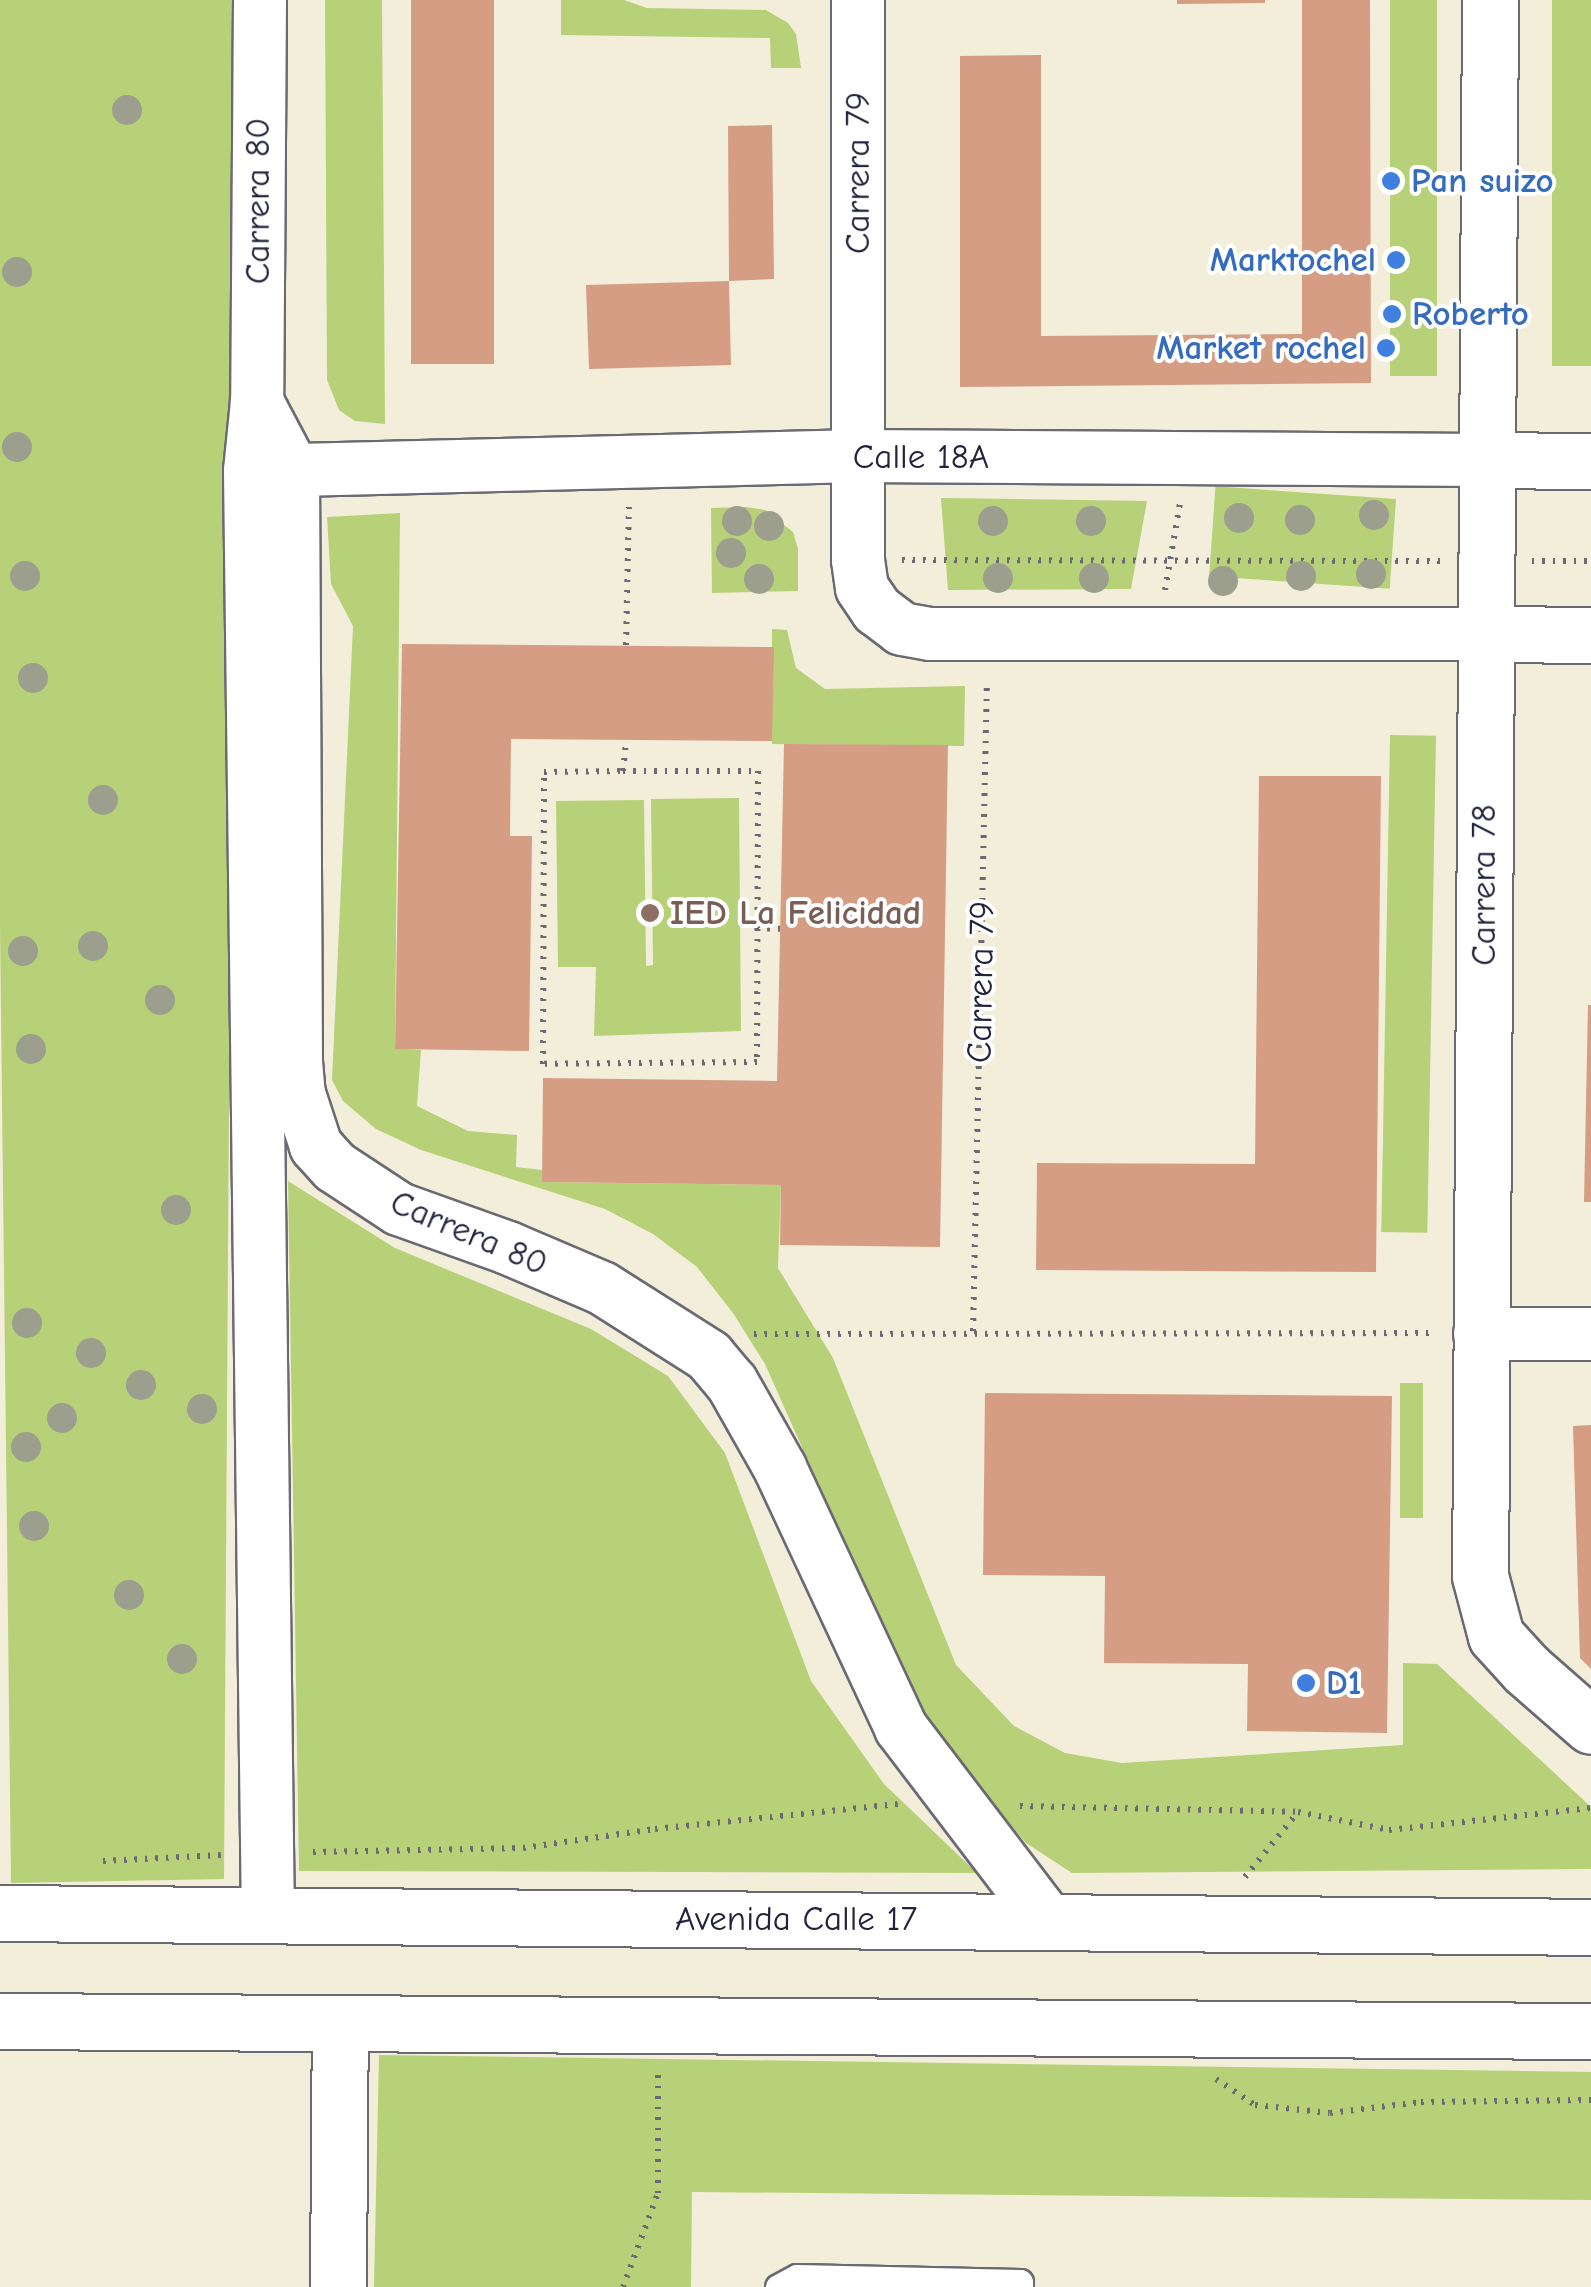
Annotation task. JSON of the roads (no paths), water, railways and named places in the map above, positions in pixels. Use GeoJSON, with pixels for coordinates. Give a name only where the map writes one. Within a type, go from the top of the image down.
{"type":"FeatureCollection","features":[{"type":"Feature","properties":{"kind":"main road","name":"Carrera 78"},"geometry":{"type":"LineString","coordinates":[[1490,0],[1486,634],[1462,1334],[1478,1548],[1485,1602],[1496,1636],[1526,1669],[1591,1726]]}},
{"type":"Feature","properties":{"kind":"main road","name":"Calle 18A"},"geometry":{"type":"LineString","coordinates":[[1487,460],[1591,461]]}},
{"type":"Feature","properties":{"kind":"main road"},"geometry":{"type":"LineString","coordinates":[[1486,634],[1591,635]]}},
{"type":"Feature","properties":{"kind":"main road","name":"Avenida Calle 17"},"geometry":{"type":"LineString","coordinates":[[5,1913],[1591,1926]]}},
{"type":"Feature","properties":{"kind":"main road"},"geometry":{"type":"LineString","coordinates":[[7,2021],[1591,2031]]}},
{"type":"Feature","properties":{"kind":"main road"},"geometry":{"type":"LineString","coordinates":[[338,2287],[340,2023]]}},
{"type":"Feature","properties":{"kind":"street","name":"Carrera 80"},"geometry":{"type":"LineString","coordinates":[[260,0],[257,402],[272,471],[296,1062],[307,1126],[316,1146],[335,1167],[399,1209],[602,1288],[682,1336],[732,1383],[780,1468],[902,1728],[1048,1921]]}},
{"type":"Feature","properties":{"kind":"street","name":"Carrera 79"},"geometry":{"type":"LineString","coordinates":[[858,0],[858,560],[862,588],[877,610],[902,628],[931,634],[1486,634]]}},
{"type":"Feature","properties":{"kind":"street","name":"Calle 18A"},"geometry":{"type":"LineString","coordinates":[[272,471],[858,456],[1487,460]]}},
{"type":"Feature","properties":{"kind":"street","name":"Carrera 80"},"geometry":{"type":"LineString","coordinates":[[268,1916],[272,471]]}},
{"type":"Feature","properties":{"kind":"street"},"geometry":{"type":"LineString","coordinates":[[1462,1334],[1591,1334]]}},
{"type":"Feature","properties":{"kind":"lane"},"geometry":{"type":"LineString","coordinates":[[778,2287],[797,2277],[1020,2282],[1020,2287]]}},
{"type":"Feature","properties":{"kind":"place","name":"Pan suizo"},"geometry":{"type":"Point","coordinates":[1391,181]}},
{"type":"Feature","properties":{"kind":"place","name":"Marktochel"},"geometry":{"type":"Point","coordinates":[1396,260]}},
{"type":"Feature","properties":{"kind":"place","name":"Roberto"},"geometry":{"type":"Point","coordinates":[1392,314]}},
{"type":"Feature","properties":{"kind":"place","name":"Market rochel"},"geometry":{"type":"Point","coordinates":[1386,348]}},
{"type":"Feature","properties":{"kind":"place","name":"IED La Felicidad"},"geometry":{"type":"Point","coordinates":[650,913]}},
{"type":"Feature","properties":{"kind":"place","name":"D1"},"geometry":{"type":"Point","coordinates":[1306,1683]}}]}
